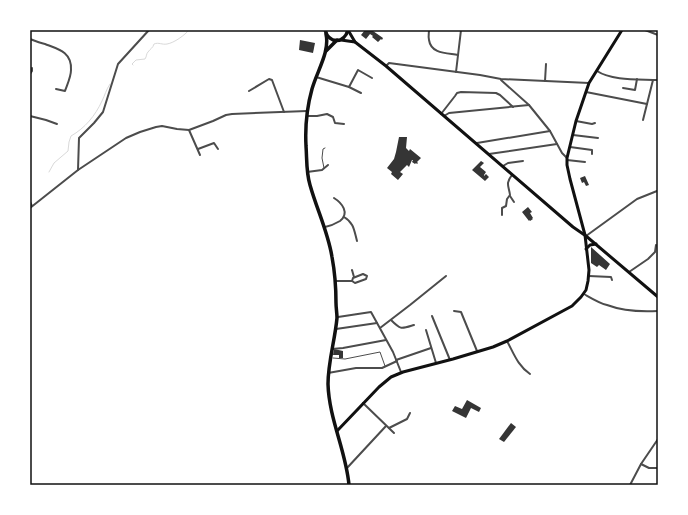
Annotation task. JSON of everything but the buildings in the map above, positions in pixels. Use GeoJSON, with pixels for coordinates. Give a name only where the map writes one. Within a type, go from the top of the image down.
{"type":"FeatureCollection","features":[{"type":"Feature","properties":{"kind":"highway"},"geometry":{"type":"LineString","coordinates":[[325,52],[346,35],[348,30]]}},
{"type":"Feature","properties":{"kind":"highway"},"geometry":{"type":"LineString","coordinates":[[325,32],[330,39],[339,40]]}},
{"type":"Feature","properties":{"kind":"highway"},"geometry":{"type":"LineString","coordinates":[[325,32],[327,38],[325,52],[316,77],[307,111],[307,172],[325,227],[336,281],[337,318],[328,373],[329,393],[338,438],[347,468],[349,485]]}},
{"type":"Feature","properties":{"kind":"main road"},"geometry":{"type":"LineString","coordinates":[[348,30],[355,42],[386,66],[658,297]]}},
{"type":"Feature","properties":{"kind":"main road"},"geometry":{"type":"LineString","coordinates":[[337,432],[363,403],[385,382],[401,372],[478,352],[507,341],[572,306],[584,294],[589,276],[585,236],[570,180],[567,159],[585,92],[596,70],[622,30]]}},
{"type":"Feature","properties":{"kind":"main road"},"geometry":{"type":"LineString","coordinates":[[339,40],[355,42]]}},
{"type":"Feature","properties":{"kind":"main road"},"geometry":{"type":"LineString","coordinates":[[586,249],[590,245],[596,244]]}},
{"type":"Feature","properties":{"kind":"main road"},"geometry":{"type":"LineString","coordinates":[[338,438],[342,426]]}},
{"type":"Feature","properties":{"kind":"street"},"geometry":{"type":"LineString","coordinates":[[78,170],[79,138],[103,112],[118,64],[149,30]]}},
{"type":"Feature","properties":{"kind":"street"},"geometry":{"type":"LineString","coordinates":[[429,30],[429,40],[434,49],[438,52],[458,55]]}},
{"type":"Feature","properties":{"kind":"street"},"geometry":{"type":"LineString","coordinates":[[456,72],[461,30]]}},
{"type":"Feature","properties":{"kind":"street"},"geometry":{"type":"LineString","coordinates":[[645,30],[658,35]]}},
{"type":"Feature","properties":{"kind":"street"},"geometry":{"type":"LineString","coordinates":[[30,39],[58,49],[66,54],[70,62],[71,70],[65,91],[56,89]]}},
{"type":"Feature","properties":{"kind":"street"},"geometry":{"type":"LineString","coordinates":[[386,66],[389,63],[501,79],[589,83]]}},
{"type":"Feature","properties":{"kind":"street"},"geometry":{"type":"LineString","coordinates":[[545,81],[546,64]]}},
{"type":"Feature","properties":{"kind":"street"},"geometry":{"type":"LineString","coordinates":[[30,74],[32,70],[36,71]]}},
{"type":"Feature","properties":{"kind":"street"},"geometry":{"type":"LineString","coordinates":[[349,87],[358,70],[372,78]]}},
{"type":"Feature","properties":{"kind":"street"},"geometry":{"type":"LineString","coordinates":[[596,70],[604,75],[613,77],[658,80]]}},
{"type":"Feature","properties":{"kind":"street"},"geometry":{"type":"LineString","coordinates":[[316,77],[349,87],[361,93]]}},
{"type":"Feature","properties":{"kind":"street"},"geometry":{"type":"LineString","coordinates":[[250,91],[269,79],[272,80],[284,112]]}},
{"type":"Feature","properties":{"kind":"street"},"geometry":{"type":"LineString","coordinates":[[501,79],[529,105],[550,131],[567,159],[586,162]]}},
{"type":"Feature","properties":{"kind":"street"},"geometry":{"type":"LineString","coordinates":[[623,88],[635,90],[637,79]]}},
{"type":"Feature","properties":{"kind":"street"},"geometry":{"type":"LineString","coordinates":[[643,120],[653,80]]}},
{"type":"Feature","properties":{"kind":"street"},"geometry":{"type":"LineString","coordinates":[[443,115],[457,93],[461,92],[496,93],[513,107]]}},
{"type":"Feature","properties":{"kind":"street"},"geometry":{"type":"LineString","coordinates":[[585,92],[647,104]]}},
{"type":"Feature","properties":{"kind":"street"},"geometry":{"type":"LineString","coordinates":[[443,115],[449,113],[529,105]]}},
{"type":"Feature","properties":{"kind":"street"},"geometry":{"type":"LineString","coordinates":[[30,202],[31,207],[78,170],[126,138],[155,128],[162,126],[189,130],[213,122],[226,115],[307,111]]}},
{"type":"Feature","properties":{"kind":"street"},"geometry":{"type":"LineString","coordinates":[[307,116],[327,114],[333,117],[335,123],[344,124]]}},
{"type":"Feature","properties":{"kind":"street"},"geometry":{"type":"LineString","coordinates":[[30,116],[57,124]]}},
{"type":"Feature","properties":{"kind":"street"},"geometry":{"type":"LineString","coordinates":[[576,121],[592,124],[595,123]]}},
{"type":"Feature","properties":{"kind":"street"},"geometry":{"type":"LineString","coordinates":[[189,130],[200,155]]}},
{"type":"Feature","properties":{"kind":"street"},"geometry":{"type":"LineString","coordinates":[[477,143],[550,131]]}},
{"type":"Feature","properties":{"kind":"street"},"geometry":{"type":"LineString","coordinates":[[573,135],[598,138]]}},
{"type":"Feature","properties":{"kind":"street"},"geometry":{"type":"LineString","coordinates":[[198,149],[214,144],[218,149]]}},
{"type":"Feature","properties":{"kind":"street"},"geometry":{"type":"LineString","coordinates":[[488,154],[557,144]]}},
{"type":"Feature","properties":{"kind":"street"},"geometry":{"type":"LineString","coordinates":[[570,148],[592,150],[592,154]]}},
{"type":"Feature","properties":{"kind":"street"},"geometry":{"type":"LineString","coordinates":[[503,166],[508,163],[523,161]]}},
{"type":"Feature","properties":{"kind":"street"},"geometry":{"type":"LineString","coordinates":[[307,172],[322,170],[328,165]]}},
{"type":"Feature","properties":{"kind":"street"},"geometry":{"type":"LineString","coordinates":[[513,174],[508,180],[508,184],[510,196],[514,202]]}},
{"type":"Feature","properties":{"kind":"street"},"geometry":{"type":"LineString","coordinates":[[585,236],[637,199],[657,191]]}},
{"type":"Feature","properties":{"kind":"street"},"geometry":{"type":"LineString","coordinates":[[502,215],[502,208],[506,206],[506,199],[510,196]]}},
{"type":"Feature","properties":{"kind":"street"},"geometry":{"type":"LineString","coordinates":[[325,227],[335,224],[344,217],[345,213],[343,206],[334,198]]}},
{"type":"Feature","properties":{"kind":"street"},"geometry":{"type":"LineString","coordinates":[[344,217],[349,220],[354,227],[357,241]]}},
{"type":"Feature","properties":{"kind":"street"},"geometry":{"type":"LineString","coordinates":[[629,272],[651,256],[655,252],[656,245]]}},
{"type":"Feature","properties":{"kind":"street"},"geometry":{"type":"LineString","coordinates":[[352,270],[354,277],[352,281]]}},
{"type":"Feature","properties":{"kind":"street"},"geometry":{"type":"LineString","coordinates":[[336,281],[352,281],[355,283],[366,279],[367,277],[363,274],[354,277]]}},
{"type":"Feature","properties":{"kind":"street"},"geometry":{"type":"LineString","coordinates":[[380,328],[446,276]]}},
{"type":"Feature","properties":{"kind":"street"},"geometry":{"type":"LineString","coordinates":[[589,276],[611,277],[612,280]]}},
{"type":"Feature","properties":{"kind":"street"},"geometry":{"type":"LineString","coordinates":[[584,294],[615,308],[640,311],[658,311]]}},
{"type":"Feature","properties":{"kind":"street"},"geometry":{"type":"LineString","coordinates":[[454,311],[461,312],[478,352]]}},
{"type":"Feature","properties":{"kind":"street"},"geometry":{"type":"LineString","coordinates":[[337,318],[371,312],[397,361],[401,372]]}},
{"type":"Feature","properties":{"kind":"street"},"geometry":{"type":"LineString","coordinates":[[432,316],[450,360]]}},
{"type":"Feature","properties":{"kind":"street"},"geometry":{"type":"LineString","coordinates":[[390,320],[398,327],[404,328],[414,325]]}},
{"type":"Feature","properties":{"kind":"street"},"geometry":{"type":"LineString","coordinates":[[335,329],[377,323]]}},
{"type":"Feature","properties":{"kind":"street"},"geometry":{"type":"LineString","coordinates":[[426,330],[436,364]]}},
{"type":"Feature","properties":{"kind":"street"},"geometry":{"type":"LineString","coordinates":[[332,349],[386,340]]}},
{"type":"Feature","properties":{"kind":"street"},"geometry":{"type":"LineString","coordinates":[[507,341],[520,365],[530,374]]}},
{"type":"Feature","properties":{"kind":"street"},"geometry":{"type":"LineString","coordinates":[[328,373],[356,368],[382,368],[431,348]]}},
{"type":"Feature","properties":{"kind":"street"},"geometry":{"type":"LineString","coordinates":[[363,403],[394,433]]}},
{"type":"Feature","properties":{"kind":"street"},"geometry":{"type":"LineString","coordinates":[[389,428],[406,419],[410,413]]}},
{"type":"Feature","properties":{"kind":"street"},"geometry":{"type":"LineString","coordinates":[[347,468],[386,426]]}},
{"type":"Feature","properties":{"kind":"street"},"geometry":{"type":"LineString","coordinates":[[630,485],[641,464],[658,439]]}},
{"type":"Feature","properties":{"kind":"street"},"geometry":{"type":"LineString","coordinates":[[641,464],[649,468],[658,468]]}},
{"type":"Feature","properties":{"kind":"lane"},"geometry":{"type":"LineString","coordinates":[[324,169],[322,153],[323,149],[325,148]]}},
{"type":"Feature","properties":{"kind":"lane"},"geometry":{"type":"LineString","coordinates":[[330,358],[345,359],[380,352],[386,367]]}},
{"type":"Feature","properties":{"kind":"waterway"},"geometry":{"type":"LineString","coordinates":[[133,65],[132,64],[136,60],[145,59],[147,53],[154,44],[173,42],[189,30]]}},
{"type":"Feature","properties":{"kind":"waterway"},"geometry":{"type":"LineString","coordinates":[[49,172],[54,163],[68,151],[71,136],[81,129],[93,117],[110,84]]}}]}
